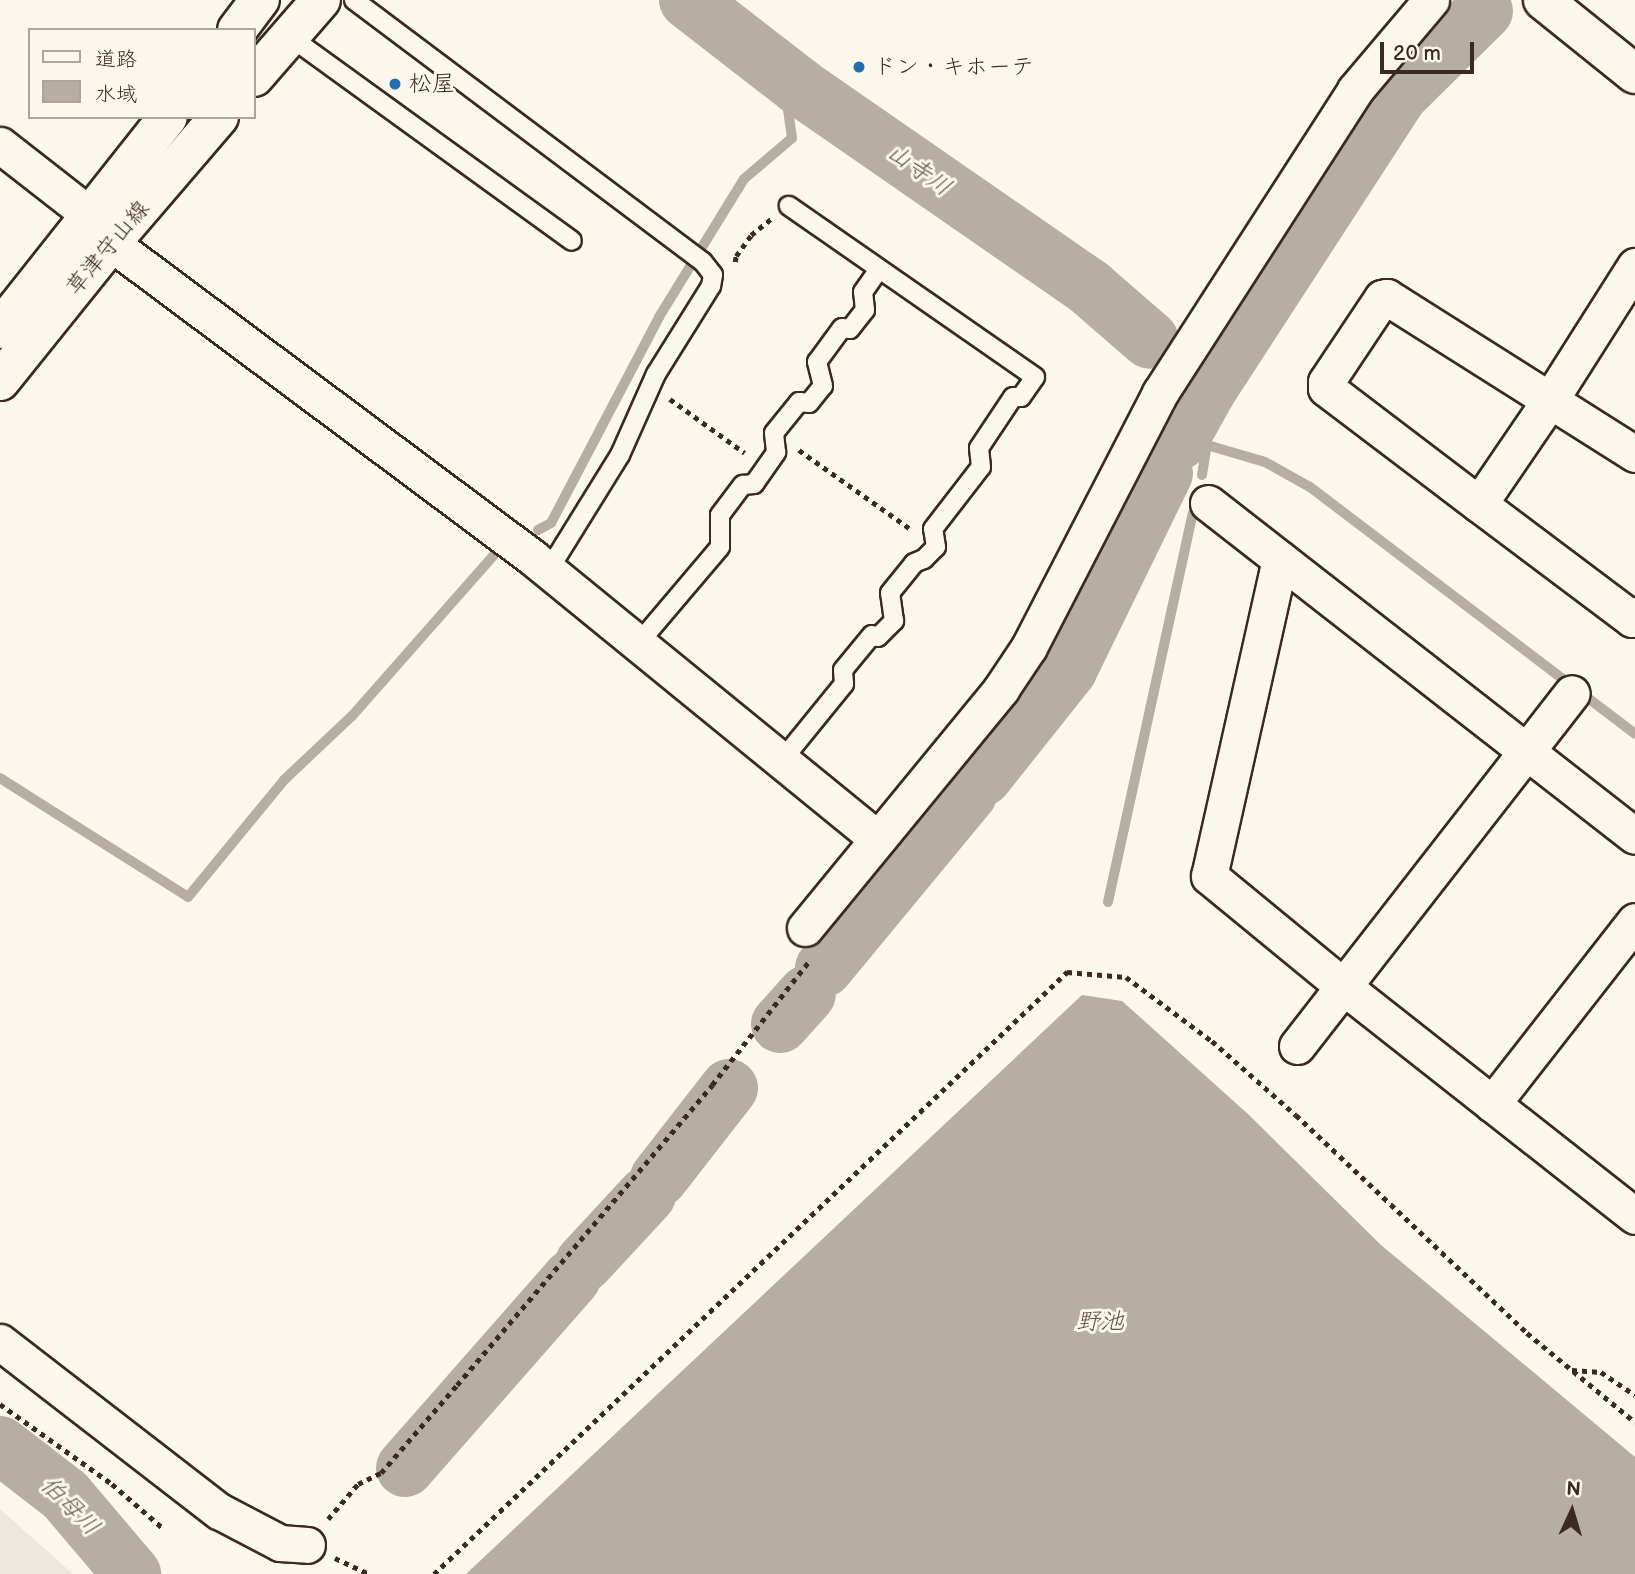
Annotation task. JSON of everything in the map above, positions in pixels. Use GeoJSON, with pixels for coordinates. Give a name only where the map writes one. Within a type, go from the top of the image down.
{"type":"FeatureCollection","features":[{"type":"Feature","properties":{"kind":"main road"},"geometry":{"type":"LineString","coordinates":[[239,28],[260,0]]}},
{"type":"Feature","properties":{"kind":"main road"},"geometry":{"type":"LineString","coordinates":[[256,75],[321,0]]}},
{"type":"Feature","properties":{"kind":"main road"},"geometry":{"type":"LineString","coordinates":[[1543,0],[1635,74]]}},
{"type":"Feature","properties":{"kind":"main road","name":"草津守山線"},"geometry":{"type":"LineString","coordinates":[[0,381],[101,230],[167,119]]}},
{"type":"Feature","properties":{"kind":"main road","name":"草津守山線"},"geometry":{"type":"LineString","coordinates":[[0,329],[217,119]]}},
{"type":"Feature","properties":{"kind":"street"},"geometry":{"type":"LineString","coordinates":[[809,943],[877,838],[1001,689],[1022,657],[1098,517],[1160,393],[1355,90],[1431,0]]}},
{"type":"Feature","properties":{"kind":"street"},"geometry":{"type":"LineString","coordinates":[[0,145],[101,230],[548,571],[637,645],[783,759],[877,838]]}},
{"type":"Feature","properties":{"kind":"street"},"geometry":{"type":"LineString","coordinates":[[1479,504],[1633,274]]}},
{"type":"Feature","properties":{"kind":"street"},"geometry":{"type":"LineString","coordinates":[[1635,454],[1387,297],[1382,298],[1326,382],[1326,388],[1479,504],[1632,619],[1635,615]]}},
{"type":"Feature","properties":{"kind":"street"},"geometry":{"type":"LineString","coordinates":[[1208,503],[1527,749],[1635,836]]}},
{"type":"Feature","properties":{"kind":"street"},"geometry":{"type":"LineString","coordinates":[[1280,559],[1209,876],[1344,987],[1635,1216]]}},
{"type":"Feature","properties":{"kind":"street"},"geometry":{"type":"LineString","coordinates":[[1297,1046],[1572,694]]}},
{"type":"Feature","properties":{"kind":"street"},"geometry":{"type":"LineString","coordinates":[[1492,1104],[1635,921]]}},
{"type":"Feature","properties":{"kind":"street"},"geometry":{"type":"LineString","coordinates":[[0,1342],[219,1511],[280,1543],[307,1545]]}},
{"type":"Feature","properties":{"kind":"lane"},"geometry":{"type":"LineString","coordinates":[[354,0],[704,262],[713,275],[711,286],[656,374],[620,455],[548,571]]}},
{"type":"Feature","properties":{"kind":"lane"},"geometry":{"type":"LineString","coordinates":[[289,36],[572,241]]}},
{"type":"Feature","properties":{"kind":"lane"},"geometry":{"type":"LineString","coordinates":[[783,759],[844,684],[843,670],[872,635],[878,637],[894,621],[890,593],[914,563],[924,559],[936,547],[933,529],[981,467],[979,448],[1013,397],[1021,397],[1035,377],[789,206]]}},
{"type":"Feature","properties":{"kind":"lane"},"geometry":{"type":"LineString","coordinates":[[637,645],[720,547],[720,515],[743,485],[754,484],[776,452],[774,433],[799,402],[809,403],[822,386],[817,362],[842,328],[850,329],[865,310],[863,292],[878,269]]}},
{"type":"Feature","properties":{"kind":"path"},"geometry":{"type":"LineString","coordinates":[[666,396],[765,468]]}},
{"type":"Feature","properties":{"kind":"path"},"geometry":{"type":"LineString","coordinates":[[774,433],[936,547]]}},
{"type":"Feature","properties":{"kind":"path"},"geometry":{"type":"LineString","coordinates":[[307,1545],[358,1484],[381,1473],[712,1086],[809,943]]}},
{"type":"Feature","properties":{"kind":"path"},"geometry":{"type":"LineString","coordinates":[[434,1574],[1067,972],[1126,977],[1212,1041],[1296,1115],[1498,1307],[1635,1422]]}},
{"type":"Feature","properties":{"kind":"path"},"geometry":{"type":"LineString","coordinates":[[1572,1370],[1601,1372],[1635,1395]]}},
{"type":"Feature","properties":{"kind":"path"},"geometry":{"type":"LineString","coordinates":[[0,1404],[112,1484],[164,1529]]}},
{"type":"Feature","properties":{"kind":"shaded area"},"geometry":{"type":"Polygon","coordinates":[[[0,1509],[73,1574],[0,1574],[0,1509]]]}},
{"type":"Feature","properties":{"kind":"water","name":"野池"},"geometry":{"type":"Polygon","coordinates":[[[1082,995],[1122,1001],[1248,1114],[1381,1245],[1635,1457],[1635,1574],[466,1574],[1082,995]]]}},
{"type":"Feature","properties":{"kind":"waterway","name":"山寺川"},"geometry":{"type":"LineString","coordinates":[[688,0],[800,87],[1090,288],[1150,340]]}},
{"type":"Feature","properties":{"kind":"waterway","name":"山寺川"},"geometry":{"type":"LineString","coordinates":[[1179,441],[1208,389],[1398,96],[1484,11]]}},
{"type":"Feature","properties":{"kind":"waterway"},"geometry":{"type":"LineString","coordinates":[[538,530],[551,523],[659,317],[744,179],[792,138],[788,110],[800,87]]}},
{"type":"Feature","properties":{"kind":"waterway"},"geometry":{"type":"LineString","coordinates":[[1183,433],[1207,445],[1265,462],[1310,487],[1635,734]]}},
{"type":"Feature","properties":{"kind":"waterway"},"geometry":{"type":"LineString","coordinates":[[1202,475],[1207,445]]}},
{"type":"Feature","properties":{"kind":"waterway"},"geometry":{"type":"LineString","coordinates":[[983,777],[1068,670],[1164,473]]}},
{"type":"Feature","properties":{"kind":"waterway"},"geometry":{"type":"LineString","coordinates":[[1108,902],[1193,513]]}},
{"type":"Feature","properties":{"kind":"waterway"},"geometry":{"type":"LineString","coordinates":[[0,778],[188,897],[284,780],[352,716],[494,555]]}},
{"type":"Feature","properties":{"kind":"waterway"},"geometry":{"type":"LineString","coordinates":[[824,968],[968,794]]}},
{"type":"Feature","properties":{"kind":"waterway"},"geometry":{"type":"LineString","coordinates":[[780,1024],[807,994]]}},
{"type":"Feature","properties":{"kind":"waterway"},"geometry":{"type":"LineString","coordinates":[[659,1178],[729,1088]]}},
{"type":"Feature","properties":{"kind":"waterway"},"geometry":{"type":"LineString","coordinates":[[584,1263],[647,1195]]}},
{"type":"Feature","properties":{"kind":"waterway"},"geometry":{"type":"LineString","coordinates":[[405,1468],[572,1278]]}},
{"type":"Feature","properties":{"kind":"waterway","name":"伯母川"},"geometry":{"type":"LineString","coordinates":[[0,1445],[65,1495],[132,1574]]}},
{"type":"Feature","properties":{"kind":"place","name":"ドン・キホーテ"},"geometry":{"type":"Point","coordinates":[859,67]}},
{"type":"Feature","properties":{"kind":"place","name":"松屋"},"geometry":{"type":"Point","coordinates":[395,84]}}]}
